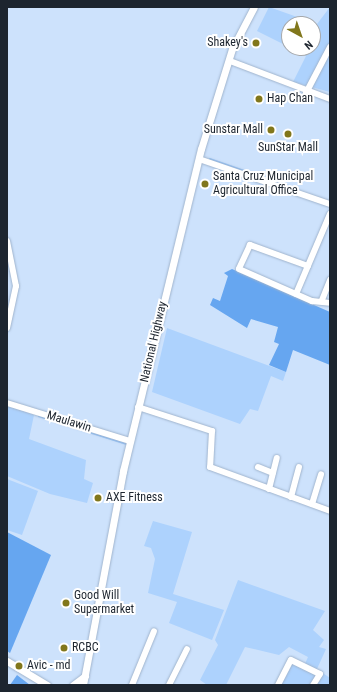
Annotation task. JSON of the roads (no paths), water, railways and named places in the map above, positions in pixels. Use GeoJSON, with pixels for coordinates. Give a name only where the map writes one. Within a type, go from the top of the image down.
{"type":"FeatureCollection","features":[{"type":"Feature","properties":{"kind":"main road","name":"National Highway"},"geometry":{"type":"LineString","coordinates":[[83,685],[86,676],[130,441],[199,158],[230,61],[232,49],[254,7]]}},
{"type":"Feature","properties":{"kind":"main road"},"geometry":{"type":"LineString","coordinates":[[7,661],[47,685]]}},
{"type":"Feature","properties":{"kind":"main road"},"geometry":{"type":"LineString","coordinates":[[73,685],[86,676]]}},
{"type":"Feature","properties":{"kind":"street"},"geometry":{"type":"LineString","coordinates":[[306,93],[330,47]]}},
{"type":"Feature","properties":{"kind":"street"},"geometry":{"type":"LineString","coordinates":[[230,61],[306,93],[330,99]]}},
{"type":"Feature","properties":{"kind":"street"},"geometry":{"type":"LineString","coordinates":[[199,158],[330,204]]}},
{"type":"Feature","properties":{"kind":"street"},"geometry":{"type":"LineString","coordinates":[[296,294],[330,214]]}},
{"type":"Feature","properties":{"kind":"street"},"geometry":{"type":"LineString","coordinates":[[7,241],[16,286],[7,328]]}},
{"type":"Feature","properties":{"kind":"street"},"geometry":{"type":"LineString","coordinates":[[308,266],[250,245],[238,269],[312,301],[322,300],[330,303]]}},
{"type":"Feature","properties":{"kind":"street"},"geometry":{"type":"LineString","coordinates":[[322,300],[330,280]]}},
{"type":"Feature","properties":{"kind":"street","name":"Maulawin"},"geometry":{"type":"LineString","coordinates":[[7,403],[130,441]]}},
{"type":"Feature","properties":{"kind":"street"},"geometry":{"type":"LineString","coordinates":[[138,407],[212,431],[214,436],[207,462],[210,467],[330,511]]}},
{"type":"Feature","properties":{"kind":"street"},"geometry":{"type":"LineString","coordinates":[[268,489],[277,458]]}},
{"type":"Feature","properties":{"kind":"street"},"geometry":{"type":"LineString","coordinates":[[258,467],[273,473]]}},
{"type":"Feature","properties":{"kind":"street"},"geometry":{"type":"LineString","coordinates":[[291,497],[299,467]]}},
{"type":"Feature","properties":{"kind":"street"},"geometry":{"type":"LineString","coordinates":[[312,504],[321,474]]}},
{"type":"Feature","properties":{"kind":"street"},"geometry":{"type":"LineString","coordinates":[[132,685],[154,631]]}},
{"type":"Feature","properties":{"kind":"street"},"geometry":{"type":"LineString","coordinates":[[169,685],[187,649]]}},
{"type":"Feature","properties":{"kind":"street"},"geometry":{"type":"LineString","coordinates":[[278,685],[291,660],[320,674],[313,685]]}},
{"type":"Feature","properties":{"kind":"waterway"},"geometry":{"type":"LineString","coordinates":[[210,159],[259,176]]}},
{"type":"Feature","properties":{"kind":"waterway"},"geometry":{"type":"LineString","coordinates":[[39,416],[127,444]]}},
{"type":"Feature","properties":{"kind":"place","name":"Shakey's"},"geometry":{"type":"Point","coordinates":[256,43]}},
{"type":"Feature","properties":{"kind":"place","name":"Hap Chan"},"geometry":{"type":"Point","coordinates":[259,99]}},
{"type":"Feature","properties":{"kind":"place","name":"Sunstar Mall"},"geometry":{"type":"Point","coordinates":[271,130]}},
{"type":"Feature","properties":{"kind":"place","name":"SunStar Mall"},"geometry":{"type":"Point","coordinates":[288,134]}},
{"type":"Feature","properties":{"kind":"place","name":"Santa Cruz Municipal Agricultural Office"},"geometry":{"type":"Point","coordinates":[205,184]}},
{"type":"Feature","properties":{"kind":"place","name":"AXE Fitness"},"geometry":{"type":"Point","coordinates":[98,498]}},
{"type":"Feature","properties":{"kind":"place","name":"Good Will Supermarket"},"geometry":{"type":"Point","coordinates":[66,603]}},
{"type":"Feature","properties":{"kind":"place","name":"RCBC"},"geometry":{"type":"Point","coordinates":[64,648]}},
{"type":"Feature","properties":{"kind":"place","name":"Avic - md"},"geometry":{"type":"Point","coordinates":[19,666]}}]}
